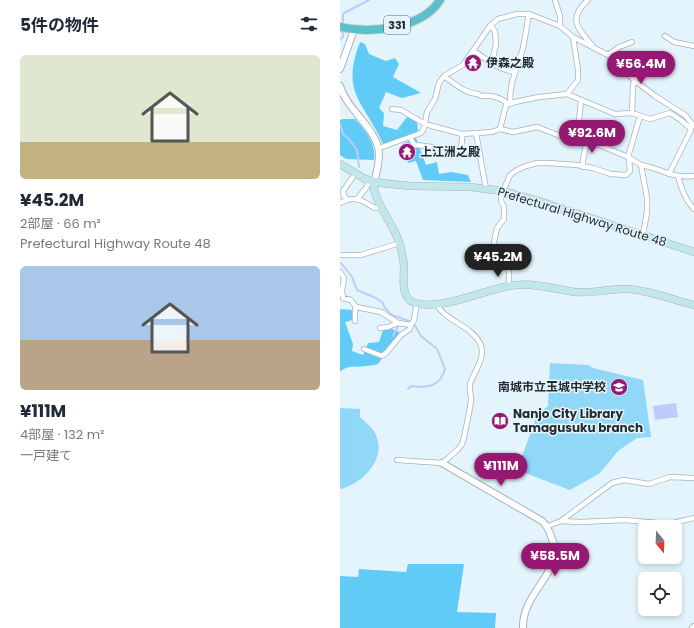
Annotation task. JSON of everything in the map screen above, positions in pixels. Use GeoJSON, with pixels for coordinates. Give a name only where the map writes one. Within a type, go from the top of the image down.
{"type":"FeatureCollection","features":[{"type":"Feature","properties":{"kind":"highway","name":"331"},"geometry":{"type":"LineString","coordinates":[[347,29],[373,30],[392,27],[415,20],[430,12],[440,0]]}},
{"type":"Feature","properties":{"kind":"main road","name":"Prefectural Highway Route 48"},"geometry":{"type":"LineString","coordinates":[[340,164],[355,174],[372,181],[399,186],[456,187],[503,191],[694,252]]}},
{"type":"Feature","properties":{"kind":"main road"},"geometry":{"type":"LineString","coordinates":[[372,181],[374,193],[390,221],[400,243],[404,265],[404,286],[406,296],[410,300],[417,303],[437,305],[499,287],[530,285],[588,293],[616,289],[635,290],[694,305]]}},
{"type":"Feature","properties":{"kind":"street"},"geometry":{"type":"LineString","coordinates":[[554,0],[560,16],[560,26]]}},
{"type":"Feature","properties":{"kind":"street"},"geometry":{"type":"LineString","coordinates":[[588,0],[580,10],[576,21],[577,27],[595,48]]}},
{"type":"Feature","properties":{"kind":"street"},"geometry":{"type":"LineString","coordinates":[[379,148],[421,133],[424,128],[427,112],[435,99],[439,83],[444,76],[463,65],[490,26],[498,19],[517,14],[529,14],[560,26],[573,37],[608,55],[634,80],[655,96],[685,115],[693,125]]}},
{"type":"Feature","properties":{"kind":"street"},"geometry":{"type":"LineString","coordinates":[[510,103],[509,97],[529,14]]}},
{"type":"Feature","properties":{"kind":"street"},"geometry":{"type":"LineString","coordinates":[[490,26],[495,31],[496,44],[492,63]]}},
{"type":"Feature","properties":{"kind":"street"},"geometry":{"type":"LineString","coordinates":[[340,69],[347,29]]}},
{"type":"Feature","properties":{"kind":"street"},"geometry":{"type":"LineString","coordinates":[[665,36],[674,42],[694,46]]}},
{"type":"Feature","properties":{"kind":"street"},"geometry":{"type":"LineString","coordinates":[[568,94],[578,80],[573,37]]}},
{"type":"Feature","properties":{"kind":"street"},"geometry":{"type":"LineString","coordinates":[[608,55],[618,47],[632,42]]}},
{"type":"Feature","properties":{"kind":"street"},"geometry":{"type":"LineString","coordinates":[[474,51],[492,63],[510,72],[515,72]]}},
{"type":"Feature","properties":{"kind":"street"},"geometry":{"type":"LineString","coordinates":[[632,113],[632,86],[634,80],[655,60]]}},
{"type":"Feature","properties":{"kind":"street"},"geometry":{"type":"LineString","coordinates":[[444,76],[469,93],[478,94],[481,96],[490,95],[510,103]]}},
{"type":"Feature","properties":{"kind":"street"},"geometry":{"type":"LineString","coordinates":[[340,86],[348,103],[373,136],[379,148],[379,158],[372,181],[357,199]]}},
{"type":"Feature","properties":{"kind":"street"},"geometry":{"type":"LineString","coordinates":[[500,129],[506,105],[539,97],[568,94],[615,114],[632,113],[650,119],[670,113],[682,121],[693,125]]}},
{"type":"Feature","properties":{"kind":"street"},"geometry":{"type":"LineString","coordinates":[[579,120],[581,100]]}},
{"type":"Feature","properties":{"kind":"street"},"geometry":{"type":"LineString","coordinates":[[392,109],[401,110],[425,124],[462,134],[492,132],[500,129],[513,132],[537,127],[563,137],[587,140],[629,157],[641,165],[669,174],[684,177],[694,176]]}},
{"type":"Feature","properties":{"kind":"street"},"geometry":{"type":"LineString","coordinates":[[509,286],[509,272],[506,265],[494,249],[494,242],[497,228],[504,220],[504,206],[501,201],[503,191],[510,175],[526,166],[537,163],[548,163],[593,168],[611,174],[626,175],[630,171],[629,157],[640,116]]}},
{"type":"Feature","properties":{"kind":"street"},"geometry":{"type":"LineString","coordinates":[[669,174],[693,125]]}},
{"type":"Feature","properties":{"kind":"street"},"geometry":{"type":"LineString","coordinates":[[476,133],[486,189]]}},
{"type":"Feature","properties":{"kind":"street"},"geometry":{"type":"LineString","coordinates":[[460,155],[460,148],[463,141],[462,134]]}},
{"type":"Feature","properties":{"kind":"street"},"geometry":{"type":"LineString","coordinates":[[410,138],[416,145],[432,147]]}},
{"type":"Feature","properties":{"kind":"street"},"geometry":{"type":"LineString","coordinates":[[583,167],[587,140]]}},
{"type":"Feature","properties":{"kind":"street"},"geometry":{"type":"LineString","coordinates":[[641,165],[647,198],[647,212],[643,235]]}},
{"type":"Feature","properties":{"kind":"street"},"geometry":{"type":"LineString","coordinates":[[349,199],[344,196],[343,190],[355,174]]}},
{"type":"Feature","properties":{"kind":"street"},"geometry":{"type":"LineString","coordinates":[[678,176],[685,197],[694,209]]}},
{"type":"Feature","properties":{"kind":"street"},"geometry":{"type":"LineString","coordinates":[[340,203],[349,199],[357,199],[375,208],[381,206]]}},
{"type":"Feature","properties":{"kind":"street"},"geometry":{"type":"LineString","coordinates":[[340,255],[361,255],[400,243]]}},
{"type":"Feature","properties":{"kind":"street"},"geometry":{"type":"LineString","coordinates":[[340,272],[344,278],[342,296],[343,298],[351,300],[356,307],[356,321]]}},
{"type":"Feature","properties":{"kind":"street"},"geometry":{"type":"LineString","coordinates":[[364,349],[382,356],[387,352],[401,335],[410,329],[414,320],[417,303]]}},
{"type":"Feature","properties":{"kind":"street"},"geometry":{"type":"LineString","coordinates":[[437,305],[440,311],[468,330],[477,339],[481,345],[482,351],[481,358],[470,386],[471,400],[462,444],[442,463]]}},
{"type":"Feature","properties":{"kind":"street"},"geometry":{"type":"LineString","coordinates":[[356,307],[381,312],[398,323]]}},
{"type":"Feature","properties":{"kind":"street"},"geometry":{"type":"LineString","coordinates":[[380,328],[398,323],[411,324]]}},
{"type":"Feature","properties":{"kind":"street"},"geometry":{"type":"LineString","coordinates":[[397,460],[442,463],[542,520],[548,526],[555,547],[553,563],[529,601],[522,618],[523,628]]}},
{"type":"Feature","properties":{"kind":"street"},"geometry":{"type":"LineString","coordinates":[[548,526],[561,521],[612,483],[624,480],[649,484],[670,477],[694,478]]}},
{"type":"Feature","properties":{"kind":"street"},"geometry":{"type":"LineString","coordinates":[[561,521],[580,522],[625,520],[669,524],[694,518]]}},
{"type":"Feature","properties":{"kind":"shaded area"},"geometry":{"type":"Polygon","coordinates":[[[360,42],[365,44],[369,54],[386,61],[395,58],[399,64],[393,77],[421,93],[402,98],[386,92],[379,108],[384,113],[383,126],[397,130],[407,117],[417,122],[418,131],[409,136],[383,144],[376,129],[362,107],[353,86],[352,74],[354,60],[360,42]]]}},
{"type":"Feature","properties":{"kind":"shaded area"},"geometry":{"type":"Polygon","coordinates":[[[355,119],[363,128],[372,143],[374,160],[346,159],[340,155],[340,120],[355,119]]]}},
{"type":"Feature","properties":{"kind":"shaded area"},"geometry":{"type":"Polygon","coordinates":[[[416,138],[426,165],[437,162],[439,174],[451,172],[468,175],[471,182],[423,180],[416,161],[408,163],[402,144],[416,138]]]}},
{"type":"Feature","properties":{"kind":"shaded area"},"geometry":{"type":"Polygon","coordinates":[[[340,309],[352,310],[353,320],[345,322],[353,344],[352,351],[363,355],[368,343],[379,342],[383,330],[392,329],[401,333],[378,364],[349,367],[340,372],[340,309]]]}},
{"type":"Feature","properties":{"kind":"shaded area"},"geometry":{"type":"Polygon","coordinates":[[[550,363],[588,365],[593,368],[643,380],[651,437],[637,438],[618,451],[600,473],[570,490],[517,470],[537,415],[548,406],[550,363]]]}},
{"type":"Feature","properties":{"kind":"shaded area"},"geometry":{"type":"Polygon","coordinates":[[[676,403],[678,417],[655,420],[653,406],[676,403]]]}},
{"type":"Feature","properties":{"kind":"shaded area"},"geometry":{"type":"Polygon","coordinates":[[[340,408],[360,409],[360,417],[374,431],[378,442],[376,460],[371,468],[357,481],[341,489],[340,489],[340,408]]]}},
{"type":"Feature","properties":{"kind":"shaded area"},"geometry":{"type":"Polygon","coordinates":[[[408,564],[464,564],[457,612],[496,613],[495,628],[340,628],[340,576],[358,577],[359,569],[406,572],[408,564]]]}},
{"type":"Feature","properties":{"kind":"waterway"},"geometry":{"type":"LineString","coordinates":[[343,25],[344,13],[369,0]]}},
{"type":"Feature","properties":{"kind":"waterway"},"geometry":{"type":"LineString","coordinates":[[340,39],[343,37],[343,30]]}},
{"type":"Feature","properties":{"kind":"waterway"},"geometry":{"type":"LineString","coordinates":[[340,124],[343,134],[350,140],[357,150],[359,167]]}},
{"type":"Feature","properties":{"kind":"waterway"},"geometry":{"type":"LineString","coordinates":[[340,263],[352,277],[357,290],[382,302],[385,308],[392,315],[414,324],[421,336],[437,349],[445,369],[440,380],[432,385],[422,387],[411,386],[408,389]]}},
{"type":"Feature","properties":{"kind":"waterway"},"geometry":{"type":"LineString","coordinates":[[393,336],[398,326]]}},
{"type":"Feature","properties":{"kind":"place","name":"伊森之殿"},"geometry":{"type":"Point","coordinates":[473,63]}},
{"type":"Feature","properties":{"kind":"place","name":"上江洲之殿"},"geometry":{"type":"Point","coordinates":[407,152]}},
{"type":"Feature","properties":{"kind":"place","name":"南城市立玉城中学校"},"geometry":{"type":"Point","coordinates":[619,387]}},
{"type":"Feature","properties":{"kind":"place","name":"Nanjo City Library Tamagusuku branch"},"geometry":{"type":"Point","coordinates":[500,421]}}]}
